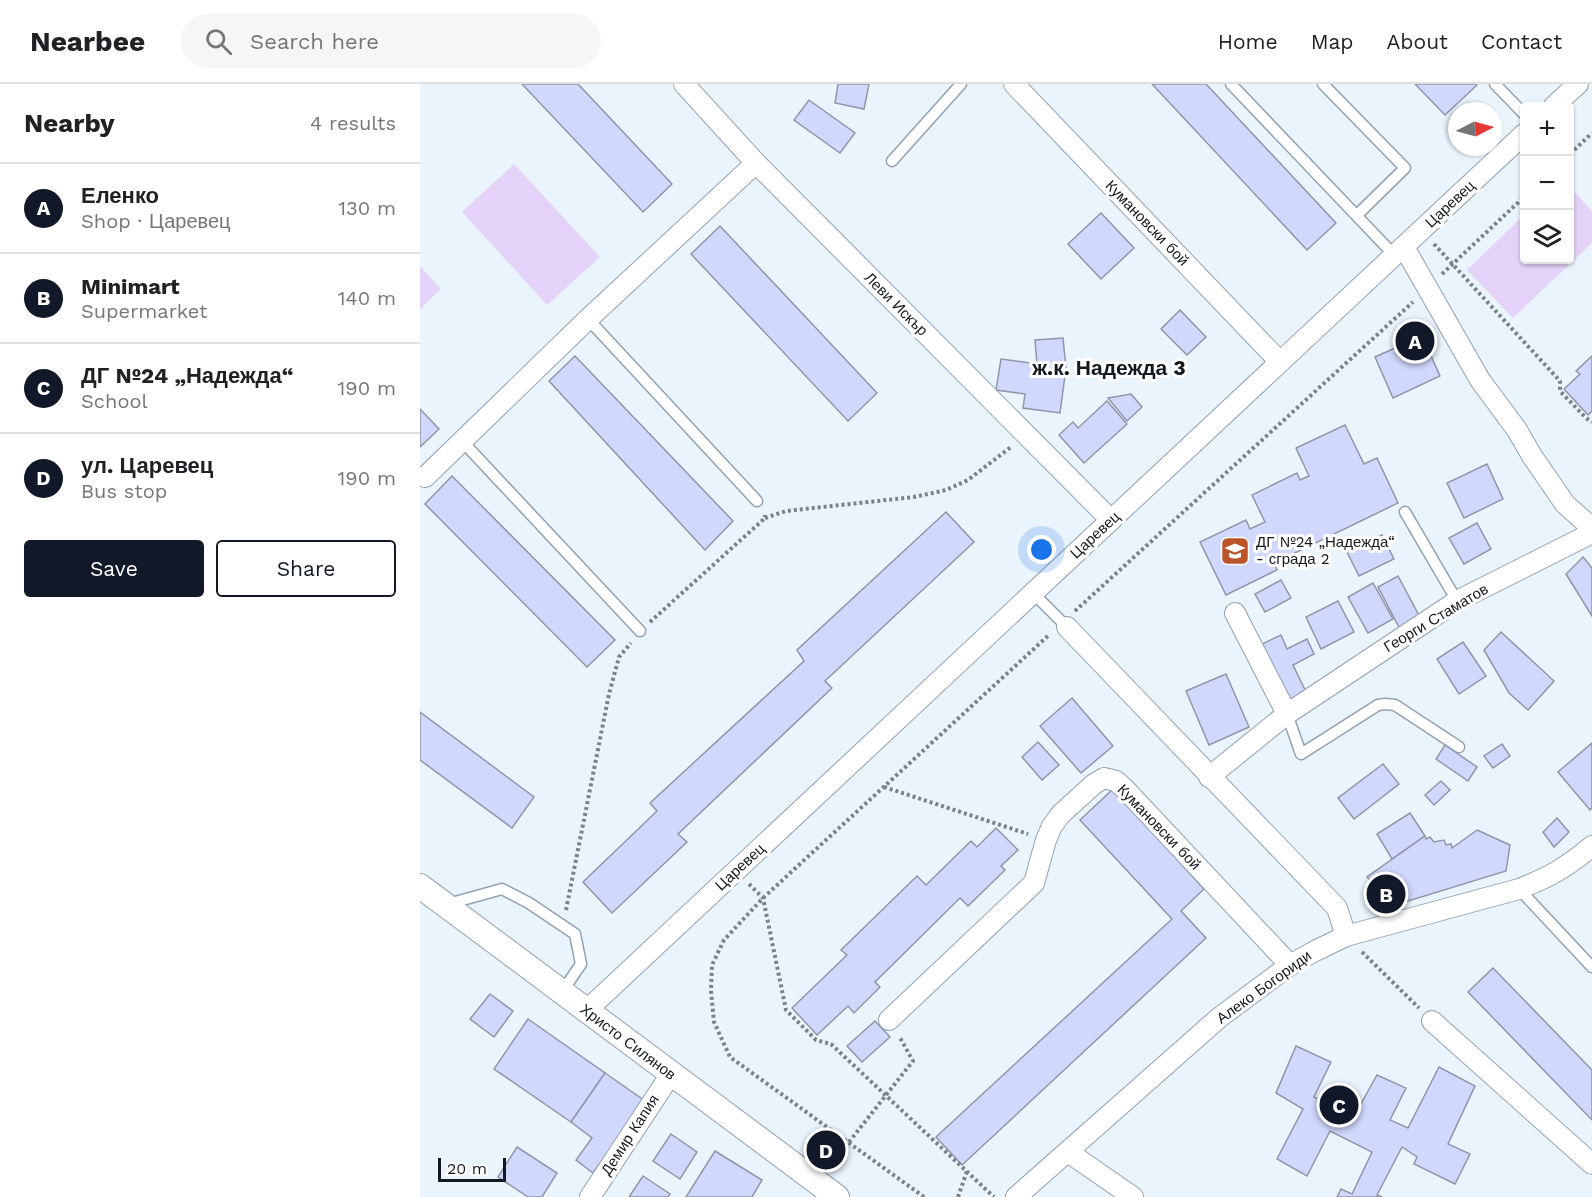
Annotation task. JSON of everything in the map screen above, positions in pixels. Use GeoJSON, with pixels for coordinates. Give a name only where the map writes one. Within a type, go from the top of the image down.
{"type":"FeatureCollection","features":[{"type":"Feature","properties":{"kind":"street","name":"Леви Искър"},"geometry":{"type":"LineString","coordinates":[[684,84],[756,163],[1111,520]]}},
{"type":"Feature","properties":{"kind":"street","name":"Кумановски бой"},"geometry":{"type":"LineString","coordinates":[[1014,84],[1280,362]]}},
{"type":"Feature","properties":{"kind":"street"},"geometry":{"type":"LineString","coordinates":[[1558,102],[1578,84]]}},
{"type":"Feature","properties":{"kind":"street","name":"Царевец"},"geometry":{"type":"LineString","coordinates":[[586,1010],[1520,138]]}},
{"type":"Feature","properties":{"kind":"street"},"geometry":{"type":"LineString","coordinates":[[425,477],[588,319],[756,163]]}},
{"type":"Feature","properties":{"kind":"street"},"geometry":{"type":"LineString","coordinates":[[1399,251],[1428,288],[1480,380],[1517,430],[1565,504],[1592,528]]}},
{"type":"Feature","properties":{"kind":"street","name":"Георги Стаматов"},"geometry":{"type":"LineString","coordinates":[[1209,777],[1287,714],[1457,602],[1592,533]]}},
{"type":"Feature","properties":{"kind":"street"},"geometry":{"type":"LineString","coordinates":[[1235,613],[1287,714]]}},
{"type":"Feature","properties":{"kind":"street"},"geometry":{"type":"LineString","coordinates":[[1065,625],[1337,908],[1346,936]]}},
{"type":"Feature","properties":{"kind":"street","name":"Кумановски бой"},"geometry":{"type":"LineString","coordinates":[[889,1020],[1034,883],[1046,840],[1061,814],[1094,784],[1104,778],[1116,781],[1290,965]]}},
{"type":"Feature","properties":{"kind":"street","name":"Алеко Богориди"},"geometry":{"type":"LineString","coordinates":[[1016,1197],[1220,1017],[1290,965],[1346,936],[1519,889],[1546,879],[1569,866],[1592,846]]}},
{"type":"Feature","properties":{"kind":"street","name":"Христо Силянов"},"geometry":{"type":"LineString","coordinates":[[420,886],[837,1197]]}},
{"type":"Feature","properties":{"kind":"street"},"geometry":{"type":"LineString","coordinates":[[1432,1021],[1592,1164]]}},
{"type":"Feature","properties":{"kind":"street","name":"Демир Капия"},"geometry":{"type":"LineString","coordinates":[[590,1197],[671,1074]]}},
{"type":"Feature","properties":{"kind":"street"},"geometry":{"type":"LineString","coordinates":[[1068,1152],[1133,1197]]}},
{"type":"Feature","properties":{"kind":"lane"},"geometry":{"type":"LineString","coordinates":[[892,161],[961,84]]}},
{"type":"Feature","properties":{"kind":"lane"},"geometry":{"type":"LineString","coordinates":[[1231,84],[1357,215],[1399,251]]}},
{"type":"Feature","properties":{"kind":"lane"},"geometry":{"type":"LineString","coordinates":[[1323,84],[1405,168],[1357,215]]}},
{"type":"Feature","properties":{"kind":"lane"},"geometry":{"type":"LineString","coordinates":[[1495,84],[1520,110]]}},
{"type":"Feature","properties":{"kind":"lane"},"geometry":{"type":"LineString","coordinates":[[588,319],[757,501]]}},
{"type":"Feature","properties":{"kind":"lane"},"geometry":{"type":"LineString","coordinates":[[462,441],[640,631]]}},
{"type":"Feature","properties":{"kind":"lane"},"geometry":{"type":"LineString","coordinates":[[1405,512],[1457,602]]}},
{"type":"Feature","properties":{"kind":"lane"},"geometry":{"type":"LineString","coordinates":[[1033,593],[1065,625]]}},
{"type":"Feature","properties":{"kind":"lane"},"geometry":{"type":"LineString","coordinates":[[1287,714],[1301,753],[1378,705],[1385,704],[1395,705],[1459,747]]}},
{"type":"Feature","properties":{"kind":"lane"},"geometry":{"type":"LineString","coordinates":[[446,904],[502,889],[529,903],[575,934],[581,964],[562,992]]}},
{"type":"Feature","properties":{"kind":"lane"},"geometry":{"type":"LineString","coordinates":[[1519,889],[1592,967]]}},
{"type":"Feature","properties":{"kind":"path"},"geometry":{"type":"LineString","coordinates":[[1574,149],[1592,133]]}},
{"type":"Feature","properties":{"kind":"path"},"geometry":{"type":"LineString","coordinates":[[924,1197],[730,1057],[714,1022],[711,992],[712,965],[724,940],[763,898],[1065,625],[1520,200]]}},
{"type":"Feature","properties":{"kind":"path"},"geometry":{"type":"LineString","coordinates":[[1421,230],[1560,381],[1560,391],[1592,422]]}},
{"type":"Feature","properties":{"kind":"path"},"geometry":{"type":"LineString","coordinates":[[563,926],[609,694],[619,657],[640,631],[765,518],[786,511],[914,497],[946,490],[968,480],[1026,435]]}},
{"type":"Feature","properties":{"kind":"path"},"geometry":{"type":"LineString","coordinates":[[757,501],[764,509],[765,518]]}},
{"type":"Feature","properties":{"kind":"path"},"geometry":{"type":"LineString","coordinates":[[884,787],[1046,840]]}},
{"type":"Feature","properties":{"kind":"path"},"geometry":{"type":"LineString","coordinates":[[735,872],[763,898],[786,1010],[816,1040],[831,1044],[994,1197]]}},
{"type":"Feature","properties":{"kind":"path"},"geometry":{"type":"LineString","coordinates":[[1346,936],[1432,1021]]}},
{"type":"Feature","properties":{"kind":"path"},"geometry":{"type":"LineString","coordinates":[[849,1142],[913,1061],[889,1020]]}},
{"type":"Feature","properties":{"kind":"path"},"geometry":{"type":"LineString","coordinates":[[958,1197],[967,1171]]}},
{"type":"Feature","properties":{"kind":"shaded area"},"geometry":{"type":"Polygon","coordinates":[[[514,164],[600,257],[547,305],[462,212],[514,164]]]}},
{"type":"Feature","properties":{"kind":"shaded area"},"geometry":{"type":"Polygon","coordinates":[[[1574,191],[1592,211],[1592,243],[1574,260],[1574,191]]]}},
{"type":"Feature","properties":{"kind":"shaded area"},"geometry":{"type":"Polygon","coordinates":[[[1520,219],[1520,264],[1570,264],[1513,318],[1467,270],[1520,219]]]}},
{"type":"Feature","properties":{"kind":"shaded area"},"geometry":{"type":"Polygon","coordinates":[[[420,266],[441,289],[420,309],[420,266]]]}},
{"type":"Feature","properties":{"kind":"building"},"geometry":{"type":"Polygon","coordinates":[[[522,84],[578,84],[672,184],[643,212],[522,84]]]}},
{"type":"Feature","properties":{"kind":"building"},"geometry":{"type":"Polygon","coordinates":[[[838,84],[869,84],[864,109],[835,103],[838,84]]]}},
{"type":"Feature","properties":{"kind":"building"},"geometry":{"type":"Polygon","coordinates":[[[1152,84],[1206,84],[1336,223],[1307,250],[1152,84]]]}},
{"type":"Feature","properties":{"kind":"building"},"geometry":{"type":"Polygon","coordinates":[[[1415,84],[1477,85],[1459,102],[1448,102],[1448,112],[1445,115],[1415,84]]]}},
{"type":"Feature","properties":{"kind":"building"},"geometry":{"type":"Polygon","coordinates":[[[809,100],[855,133],[840,153],[794,120],[809,100]]]}},
{"type":"Feature","properties":{"kind":"building"},"geometry":{"type":"Polygon","coordinates":[[[1101,213],[1134,248],[1101,279],[1068,244],[1101,213]]]}},
{"type":"Feature","properties":{"kind":"building"},"geometry":{"type":"Polygon","coordinates":[[[720,226],[877,393],[848,421],[691,254],[720,226]]]}},
{"type":"Feature","properties":{"kind":"building"},"geometry":{"type":"Polygon","coordinates":[[[1180,310],[1206,337],[1187,355],[1161,329],[1180,310]]]}},
{"type":"Feature","properties":{"kind":"building"},"geometry":{"type":"Polygon","coordinates":[[[1422,336],[1440,376],[1393,398],[1375,357],[1422,336]]]}},
{"type":"Feature","properties":{"kind":"building"},"geometry":{"type":"Polygon","coordinates":[[[1063,338],[1066,368],[1060,413],[1023,408],[1025,394],[996,390],[1001,359],[1037,364],[1035,340],[1063,338]]]}},
{"type":"Feature","properties":{"kind":"building"},"geometry":{"type":"Polygon","coordinates":[[[575,356],[733,521],[705,550],[549,381],[575,356]]]}},
{"type":"Feature","properties":{"kind":"building"},"geometry":{"type":"Polygon","coordinates":[[[1592,356],[1592,411],[1588,415],[1564,389],[1580,374],[1576,371],[1592,356]]]}},
{"type":"Feature","properties":{"kind":"building"},"geometry":{"type":"Polygon","coordinates":[[[1131,394],[1142,407],[1127,421],[1108,398],[1131,394]]]}},
{"type":"Feature","properties":{"kind":"building"},"geometry":{"type":"Polygon","coordinates":[[[1107,401],[1127,424],[1084,463],[1059,435],[1073,422],[1078,428],[1107,401]]]}},
{"type":"Feature","properties":{"kind":"building"},"geometry":{"type":"Polygon","coordinates":[[[420,409],[439,429],[420,447],[420,409]]]}},
{"type":"Feature","properties":{"kind":"building"},"geometry":{"type":"Polygon","coordinates":[[[1345,425],[1364,464],[1377,458],[1398,503],[1274,563],[1277,570],[1226,595],[1200,542],[1246,520],[1250,529],[1265,522],[1252,495],[1297,473],[1300,480],[1309,476],[1296,448],[1345,425]]]}},
{"type":"Feature","properties":{"kind":"building"},"geometry":{"type":"Polygon","coordinates":[[[1487,464],[1503,499],[1464,518],[1447,483],[1487,464]]]}},
{"type":"Feature","properties":{"kind":"building"},"geometry":{"type":"Polygon","coordinates":[[[452,476],[615,640],[587,667],[425,504],[452,476]]]}},
{"type":"Feature","properties":{"kind":"building"},"geometry":{"type":"Polygon","coordinates":[[[946,512],[974,542],[825,681],[832,688],[678,834],[687,842],[612,913],[583,882],[657,811],[650,803],[804,661],[797,650],[946,512]]]}},
{"type":"Feature","properties":{"kind":"building"},"geometry":{"type":"Polygon","coordinates":[[[1477,523],[1491,549],[1464,564],[1449,538],[1477,523]]]}},
{"type":"Feature","properties":{"kind":"building"},"geometry":{"type":"Polygon","coordinates":[[[1382,535],[1394,559],[1359,576],[1347,552],[1382,535]]]}},
{"type":"Feature","properties":{"kind":"building"},"geometry":{"type":"Polygon","coordinates":[[[1583,557],[1592,568],[1592,616],[1566,574],[1583,557]]]}},
{"type":"Feature","properties":{"kind":"building"},"geometry":{"type":"Polygon","coordinates":[[[1398,576],[1422,621],[1401,631],[1378,587],[1398,576]]]}},
{"type":"Feature","properties":{"kind":"building"},"geometry":{"type":"Polygon","coordinates":[[[1281,580],[1291,598],[1265,612],[1255,594],[1281,580]]]}},
{"type":"Feature","properties":{"kind":"building"},"geometry":{"type":"Polygon","coordinates":[[[1373,583],[1393,619],[1368,633],[1348,597],[1373,583]]]}},
{"type":"Feature","properties":{"kind":"building"},"geometry":{"type":"Polygon","coordinates":[[[1338,601],[1354,632],[1321,649],[1306,617],[1338,601]]]}},
{"type":"Feature","properties":{"kind":"building"},"geometry":{"type":"Polygon","coordinates":[[[1501,632],[1554,681],[1528,710],[1509,693],[1484,650],[1501,632]]]}},
{"type":"Feature","properties":{"kind":"building"},"geometry":{"type":"Polygon","coordinates":[[[1281,635],[1287,649],[1307,639],[1314,654],[1293,665],[1306,692],[1287,701],[1260,645],[1281,635]]]}},
{"type":"Feature","properties":{"kind":"building"},"geometry":{"type":"Polygon","coordinates":[[[1463,642],[1486,676],[1459,694],[1437,659],[1463,642]]]}},
{"type":"Feature","properties":{"kind":"building"},"geometry":{"type":"Polygon","coordinates":[[[1226,674],[1249,727],[1209,745],[1186,691],[1226,674]]]}},
{"type":"Feature","properties":{"kind":"building"},"geometry":{"type":"Polygon","coordinates":[[[1072,698],[1113,746],[1081,773],[1040,726],[1072,698]]]}},
{"type":"Feature","properties":{"kind":"building"},"geometry":{"type":"Polygon","coordinates":[[[420,712],[534,797],[512,828],[420,760],[420,712]]]}},
{"type":"Feature","properties":{"kind":"building"},"geometry":{"type":"Polygon","coordinates":[[[1038,742],[1059,765],[1042,780],[1022,757],[1038,742]]]}},
{"type":"Feature","properties":{"kind":"building"},"geometry":{"type":"Polygon","coordinates":[[[1592,743],[1592,808],[1590,810],[1558,772],[1592,743]]]}},
{"type":"Feature","properties":{"kind":"building"},"geometry":{"type":"Polygon","coordinates":[[[1502,744],[1510,756],[1493,768],[1484,756],[1502,744]]]}},
{"type":"Feature","properties":{"kind":"building"},"geometry":{"type":"Polygon","coordinates":[[[1445,745],[1477,767],[1468,781],[1436,759],[1445,745]]]}},
{"type":"Feature","properties":{"kind":"building"},"geometry":{"type":"Polygon","coordinates":[[[1383,764],[1399,784],[1354,819],[1338,798],[1383,764]]]}},
{"type":"Feature","properties":{"kind":"building"},"geometry":{"type":"Polygon","coordinates":[[[1441,781],[1450,790],[1434,805],[1425,795],[1441,781]]]}},
{"type":"Feature","properties":{"kind":"building"},"geometry":{"type":"Polygon","coordinates":[[[1113,789],[1204,889],[1181,911],[1206,938],[962,1165],[936,1137],[1172,919],[1080,820],[1113,789]]]}},
{"type":"Feature","properties":{"kind":"building"},"geometry":{"type":"Polygon","coordinates":[[[1410,813],[1425,836],[1392,859],[1377,834],[1410,813]]]}},
{"type":"Feature","properties":{"kind":"building"},"geometry":{"type":"Polygon","coordinates":[[[1557,818],[1569,832],[1554,847],[1543,832],[1557,818]]]}},
{"type":"Feature","properties":{"kind":"building"},"geometry":{"type":"Polygon","coordinates":[[[996,828],[1018,850],[1001,866],[1005,870],[968,906],[960,898],[875,982],[880,987],[854,1013],[848,1006],[817,1035],[792,1008],[847,955],[841,950],[917,876],[926,885],[971,841],[977,847],[996,828]]]}},
{"type":"Feature","properties":{"kind":"building"},"geometry":{"type":"Polygon","coordinates":[[[1477,830],[1510,845],[1506,871],[1392,906],[1367,877],[1425,836],[1426,839],[1430,837],[1434,842],[1444,840],[1446,845],[1451,844],[1452,848],[1477,830]]]}},
{"type":"Feature","properties":{"kind":"building"},"geometry":{"type":"Polygon","coordinates":[[[1493,968],[1592,1070],[1592,1120],[1468,992],[1493,968]]]}},
{"type":"Feature","properties":{"kind":"building"},"geometry":{"type":"Polygon","coordinates":[[[490,994],[513,1011],[494,1037],[470,1019],[490,994]]]}},
{"type":"Feature","properties":{"kind":"building"},"geometry":{"type":"Polygon","coordinates":[[[528,1019],[605,1073],[571,1122],[494,1069],[528,1019]]]}},
{"type":"Feature","properties":{"kind":"building"},"geometry":{"type":"Polygon","coordinates":[[[875,1021],[890,1037],[862,1062],[847,1046],[875,1021]]]}},
{"type":"Feature","properties":{"kind":"building"},"geometry":{"type":"Polygon","coordinates":[[[1296,1046],[1331,1062],[1314,1097],[1353,1118],[1377,1075],[1406,1088],[1390,1120],[1408,1128],[1439,1067],[1475,1086],[1448,1144],[1470,1154],[1455,1184],[1414,1164],[1417,1157],[1402,1147],[1377,1195],[1382,1197],[1337,1197],[1341,1189],[1352,1194],[1372,1152],[1330,1131],[1307,1176],[1277,1159],[1303,1109],[1276,1093],[1296,1046]]]}},
{"type":"Feature","properties":{"kind":"building"},"geometry":{"type":"Polygon","coordinates":[[[605,1073],[645,1101],[593,1173],[576,1160],[592,1138],[571,1122],[605,1073]]]}},
{"type":"Feature","properties":{"kind":"building"},"geometry":{"type":"Polygon","coordinates":[[[671,1134],[697,1152],[680,1179],[653,1161],[671,1134]]]}},
{"type":"Feature","properties":{"kind":"building"},"geometry":{"type":"Polygon","coordinates":[[[517,1147],[557,1173],[542,1197],[528,1197],[498,1177],[517,1147]]]}},
{"type":"Feature","properties":{"kind":"building"},"geometry":{"type":"Polygon","coordinates":[[[715,1151],[762,1180],[752,1197],[686,1197],[715,1151]]]}},
{"type":"Feature","properties":{"kind":"building"},"geometry":{"type":"Polygon","coordinates":[[[643,1176],[670,1194],[668,1197],[629,1197],[643,1176]]]}},
{"type":"Feature","properties":{"kind":"place","name":"Еленко"},"geometry":{"type":"Point","coordinates":[1415,341]}},
{"type":"Feature","properties":{"kind":"place","name":"ДГ №24 „Надежда“ - сграда 2"},"geometry":{"type":"Point","coordinates":[1235,551]}},
{"type":"Feature","properties":{"kind":"place","name":"Minimart"},"geometry":{"type":"Point","coordinates":[1386,894]}},
{"type":"Feature","properties":{"kind":"place","name":"ДГ №24 „Надежда“"},"geometry":{"type":"Point","coordinates":[1339,1105]}},
{"type":"Feature","properties":{"kind":"place","name":"ул. Царевец"},"geometry":{"type":"Point","coordinates":[826,1150]}},
{"type":"Feature","properties":{"kind":"district","name":"ж.к. Надежда 3"},"geometry":{"type":"Point","coordinates":[1109,367]}}]}
